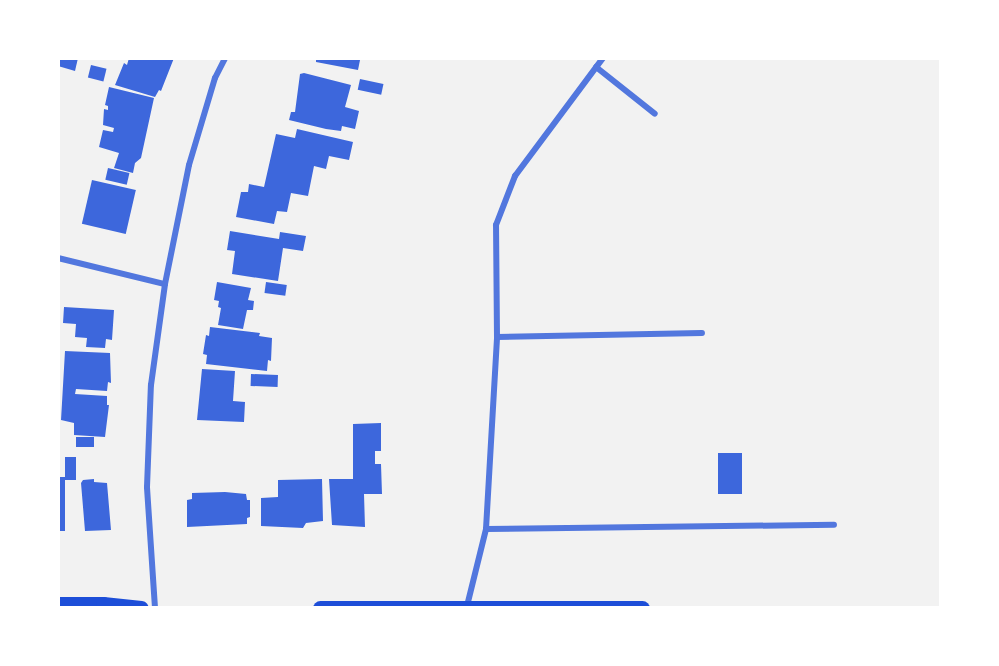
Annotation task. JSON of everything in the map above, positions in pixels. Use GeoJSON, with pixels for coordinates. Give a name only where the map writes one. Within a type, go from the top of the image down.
{"type":"FeatureCollection","features":[{"type":"Feature","properties":{"kind":"main road"},"geometry":{"type":"LineString","coordinates":[[58,604],[103,604],[141,608]]}},
{"type":"Feature","properties":{"kind":"main road"},"geometry":{"type":"LineString","coordinates":[[320,608],[642,608]]}},
{"type":"Feature","properties":{"kind":"street"},"geometry":{"type":"LineString","coordinates":[[155,608],[147,487],[151,385],[165,284],[189,165],[215,78],[225,58]]}},
{"type":"Feature","properties":{"kind":"street"},"geometry":{"type":"LineString","coordinates":[[467,607],[486,529],[496,337],[496,225],[515,176],[603,58]]}},
{"type":"Feature","properties":{"kind":"street"},"geometry":{"type":"LineString","coordinates":[[596,67],[655,114]]}},
{"type":"Feature","properties":{"kind":"street"},"geometry":{"type":"LineString","coordinates":[[58,258],[165,284]]}},
{"type":"Feature","properties":{"kind":"street"},"geometry":{"type":"LineString","coordinates":[[496,337],[702,333]]}},
{"type":"Feature","properties":{"kind":"street"},"geometry":{"type":"LineString","coordinates":[[486,529],[834,525]]}},
{"type":"Feature","properties":{"kind":"building"},"geometry":{"type":"Polygon","coordinates":[[[58,58],[78,58],[75,71],[58,66],[58,58]]]}},
{"type":"Feature","properties":{"kind":"building"},"geometry":{"type":"Polygon","coordinates":[[[129,58],[174,58],[161,91],[159,90],[155,97],[115,85],[124,63],[127,65],[129,58]]]}},
{"type":"Feature","properties":{"kind":"building"},"geometry":{"type":"Polygon","coordinates":[[[316,58],[360,60],[358,70],[316,62],[316,58]]]}},
{"type":"Feature","properties":{"kind":"building"},"geometry":{"type":"Polygon","coordinates":[[[91,65],[107,69],[103,81],[88,78],[91,65]]]}},
{"type":"Feature","properties":{"kind":"building"},"geometry":{"type":"Polygon","coordinates":[[[304,73],[351,85],[345,107],[359,111],[355,129],[342,126],[341,131],[326,129],[289,120],[291,112],[295,112],[300,74],[304,73]]]}},
{"type":"Feature","properties":{"kind":"building"},"geometry":{"type":"Polygon","coordinates":[[[360,79],[383,84],[381,95],[358,90],[360,79]]]}},
{"type":"Feature","properties":{"kind":"building"},"geometry":{"type":"Polygon","coordinates":[[[109,87],[154,98],[141,158],[135,163],[133,173],[114,168],[119,153],[99,147],[103,130],[113,132],[114,128],[103,125],[104,109],[108,110],[108,106],[105,105],[109,87]]]}},
{"type":"Feature","properties":{"kind":"building"},"geometry":{"type":"Polygon","coordinates":[[[297,129],[353,142],[349,160],[329,156],[326,169],[314,166],[308,196],[291,193],[287,212],[277,211],[274,224],[236,217],[241,192],[248,192],[249,184],[264,187],[276,134],[295,138],[297,129]]]}},
{"type":"Feature","properties":{"kind":"building"},"geometry":{"type":"Polygon","coordinates":[[[108,168],[129,173],[127,185],[105,180],[108,168]]]}},
{"type":"Feature","properties":{"kind":"building"},"geometry":{"type":"Polygon","coordinates":[[[92,180],[136,190],[126,234],[82,224],[92,180]]]}},
{"type":"Feature","properties":{"kind":"building"},"geometry":{"type":"Polygon","coordinates":[[[230,231],[279,239],[280,232],[306,236],[303,251],[283,248],[278,281],[232,274],[235,251],[227,250],[230,231]]]}},
{"type":"Feature","properties":{"kind":"building"},"geometry":{"type":"Polygon","coordinates":[[[217,282],[251,288],[248,300],[254,301],[253,310],[247,310],[243,329],[218,325],[221,308],[218,307],[219,301],[214,300],[217,282]]]}},
{"type":"Feature","properties":{"kind":"building"},"geometry":{"type":"Polygon","coordinates":[[[266,282],[287,285],[285,296],[264,293],[266,282]]]}},
{"type":"Feature","properties":{"kind":"building"},"geometry":{"type":"Polygon","coordinates":[[[64,307],[114,310],[112,340],[106,339],[105,348],[86,347],[87,338],[75,337],[76,324],[63,323],[64,307]]]}},
{"type":"Feature","properties":{"kind":"building"},"geometry":{"type":"Polygon","coordinates":[[[210,327],[260,333],[259,336],[272,338],[271,361],[268,360],[267,371],[206,364],[207,355],[203,354],[206,335],[209,336],[210,327]]]}},
{"type":"Feature","properties":{"kind":"building"},"geometry":{"type":"Polygon","coordinates":[[[65,351],[110,353],[111,383],[108,382],[107,391],[76,389],[75,394],[107,396],[107,405],[109,405],[105,437],[74,435],[74,423],[61,420],[65,351]]]}},
{"type":"Feature","properties":{"kind":"building"},"geometry":{"type":"Polygon","coordinates":[[[202,369],[235,371],[233,401],[245,402],[244,422],[197,420],[202,369]]]}},
{"type":"Feature","properties":{"kind":"building"},"geometry":{"type":"Polygon","coordinates":[[[251,374],[278,375],[278,387],[251,386],[251,374]]]}},
{"type":"Feature","properties":{"kind":"building"},"geometry":{"type":"Polygon","coordinates":[[[381,423],[381,451],[375,451],[375,464],[381,464],[382,494],[364,494],[365,527],[332,525],[329,479],[353,479],[353,424],[381,423]]]}},
{"type":"Feature","properties":{"kind":"building"},"geometry":{"type":"Polygon","coordinates":[[[76,437],[94,437],[94,447],[76,447],[76,437]]]}},
{"type":"Feature","properties":{"kind":"building"},"geometry":{"type":"Polygon","coordinates":[[[718,453],[742,453],[742,494],[718,494],[718,453]]]}},
{"type":"Feature","properties":{"kind":"building"},"geometry":{"type":"Polygon","coordinates":[[[65,457],[76,457],[76,480],[65,480],[65,457]]]}},
{"type":"Feature","properties":{"kind":"building"},"geometry":{"type":"Polygon","coordinates":[[[58,477],[65,477],[65,531],[58,531],[58,477]]]}},
{"type":"Feature","properties":{"kind":"building"},"geometry":{"type":"Polygon","coordinates":[[[94,479],[94,482],[107,483],[111,530],[85,531],[81,483],[83,480],[94,479]]]}},
{"type":"Feature","properties":{"kind":"building"},"geometry":{"type":"Polygon","coordinates":[[[322,479],[323,521],[306,523],[303,528],[261,526],[261,498],[278,497],[278,480],[322,479]]]}},
{"type":"Feature","properties":{"kind":"building"},"geometry":{"type":"Polygon","coordinates":[[[192,493],[246,494],[247,500],[250,500],[250,517],[247,518],[247,524],[187,527],[187,500],[192,499],[192,493]]]}}]}
